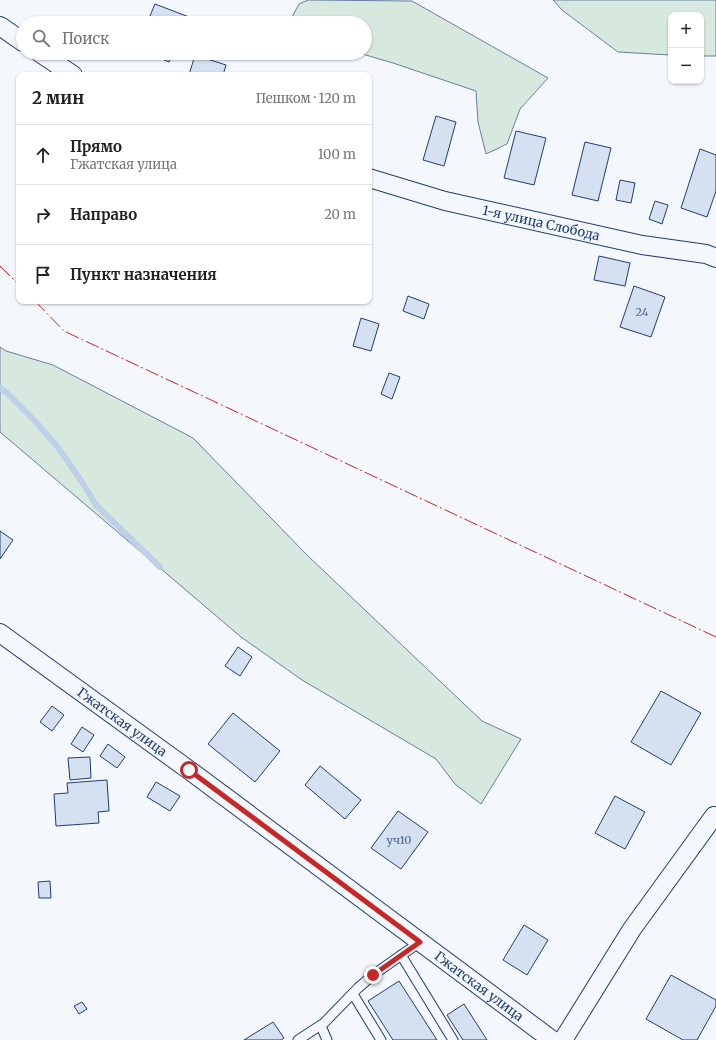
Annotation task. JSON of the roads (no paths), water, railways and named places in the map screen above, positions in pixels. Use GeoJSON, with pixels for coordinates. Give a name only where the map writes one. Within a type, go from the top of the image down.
{"type":"FeatureCollection","features":[{"type":"Feature","properties":{"kind":"street"},"geometry":{"type":"LineString","coordinates":[[0,26],[16,37]]}},
{"type":"Feature","properties":{"kind":"street"},"geometry":{"type":"LineString","coordinates":[[50,60],[68,72]]}},
{"type":"Feature","properties":{"kind":"street","name":"1-я улица Слобода"},"geometry":{"type":"LineString","coordinates":[[372,179],[445,201],[642,245],[706,254],[716,258]]}},
{"type":"Feature","properties":{"kind":"street","name":"Гжатская улица"},"geometry":{"type":"LineString","coordinates":[[0,633],[189,770],[552,1040]]}},
{"type":"Feature","properties":{"kind":"street"},"geometry":{"type":"LineString","coordinates":[[564,1040],[632,929],[714,816]]}},
{"type":"Feature","properties":{"kind":"lane"},"geometry":{"type":"LineString","coordinates":[[298,1040],[328,1020],[352,994],[373,975],[420,942]]}},
{"type":"Feature","properties":{"kind":"lane"},"geometry":{"type":"LineString","coordinates":[[401,955],[453,1040]]}},
{"type":"Feature","properties":{"kind":"lane"},"geometry":{"type":"LineString","coordinates":[[352,994],[382,1040]]}},
{"type":"Feature","properties":{"kind":"lane"},"geometry":{"type":"LineString","coordinates":[[321,1026],[327,1040]]}},
{"type":"Feature","properties":{"kind":"waterway"},"geometry":{"type":"LineString","coordinates":[[0,388],[35,421],[57,446],[96,505],[160,567]]}}]}
